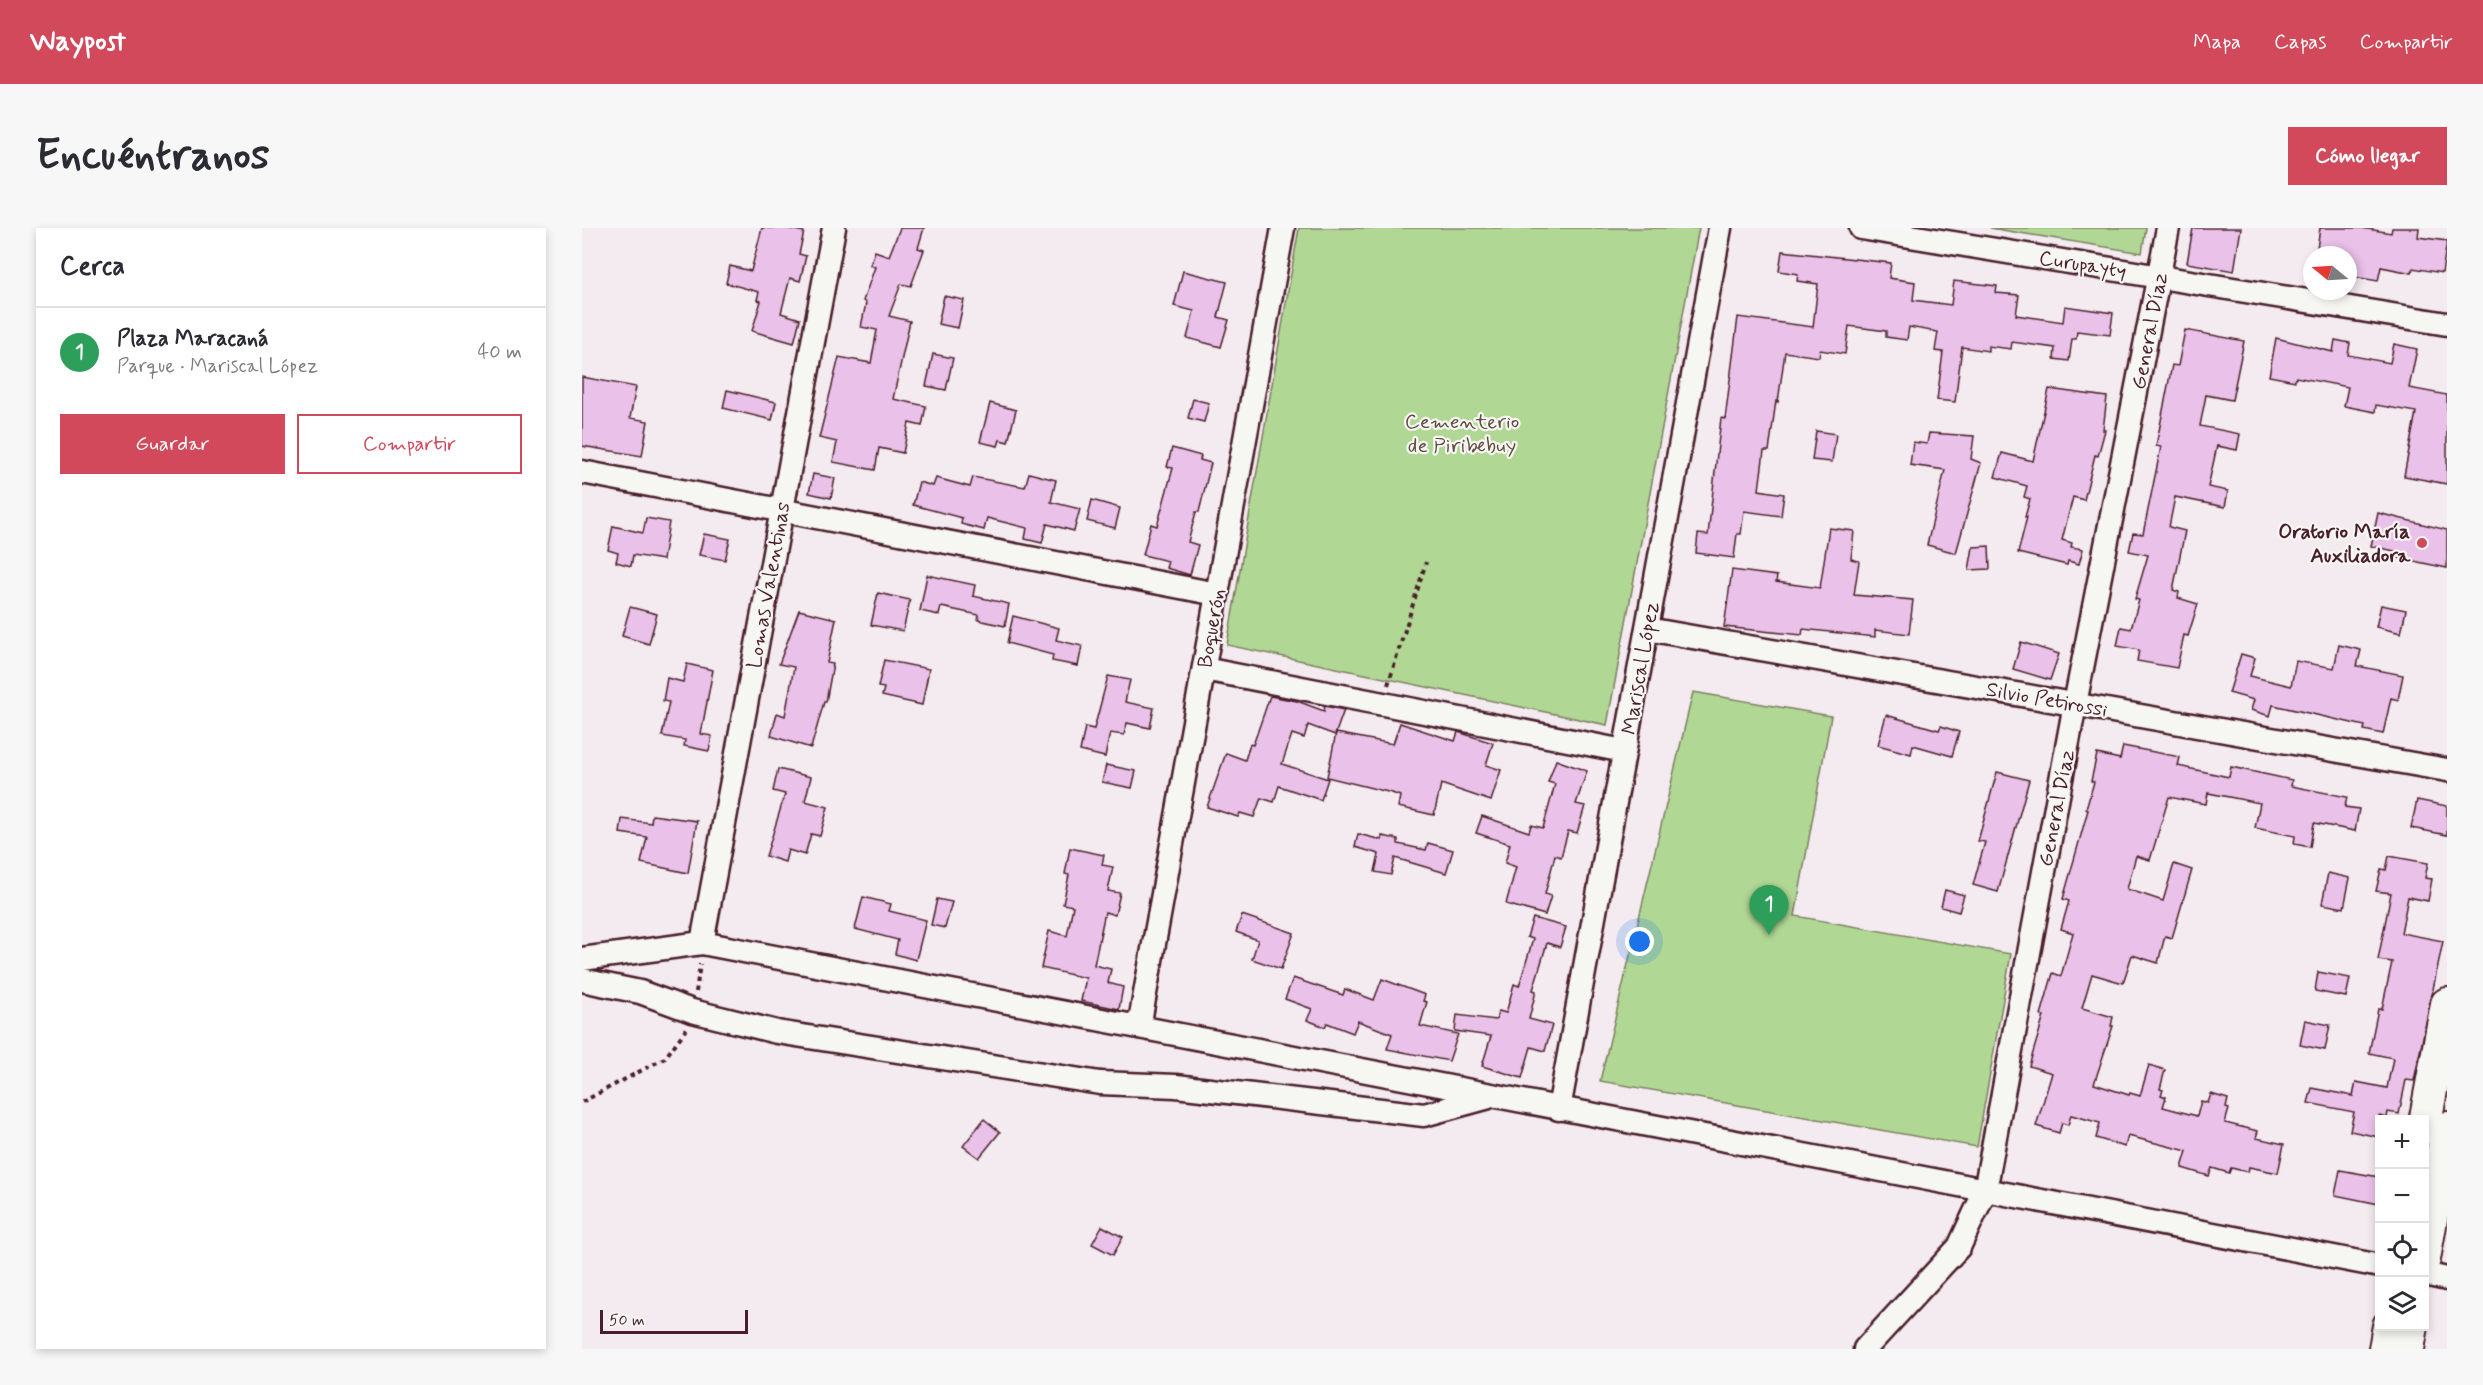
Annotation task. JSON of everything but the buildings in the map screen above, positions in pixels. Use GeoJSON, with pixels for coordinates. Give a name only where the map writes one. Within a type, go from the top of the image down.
{"type":"FeatureCollection","features":[{"type":"Feature","properties":{"kind":"street","name":"Lomas Valentinas"},"geometry":{"type":"LineString","coordinates":[[702,943],[834,228]]}},
{"type":"Feature","properties":{"kind":"street","name":"Boquerón"},"geometry":{"type":"LineString","coordinates":[[1139,1027],[1283,228]]}},
{"type":"Feature","properties":{"kind":"street","name":"Mariscal López"},"geometry":{"type":"LineString","coordinates":[[1559,1109],[1720,228]]}},
{"type":"Feature","properties":{"kind":"street","name":"Curupayty"},"geometry":{"type":"LineString","coordinates":[[1861,228],[2447,324]]}},
{"type":"Feature","properties":{"kind":"street","name":"General Díaz"},"geometry":{"type":"LineString","coordinates":[[1864,1349],[1959,1247],[1984,1191],[2075,704],[2168,228]]}},
{"type":"Feature","properties":{"kind":"street"},"geometry":{"type":"LineString","coordinates":[[582,472],[1217,594]]}},
{"type":"Feature","properties":{"kind":"street","name":"Silvio Petirossi"},"geometry":{"type":"LineString","coordinates":[[1647,629],[2447,770]]}},
{"type":"Feature","properties":{"kind":"street"},"geometry":{"type":"LineString","coordinates":[[1204,669],[1624,751]]}},
{"type":"Feature","properties":{"kind":"street"},"geometry":{"type":"LineString","coordinates":[[582,959],[702,943],[2375,1265]]}},
{"type":"Feature","properties":{"kind":"street"},"geometry":{"type":"LineString","coordinates":[[582,980],[640,992],[692,1011],[777,1032],[1100,1083],[1176,1086],[1424,1115],[1493,1096]]}},
{"type":"Feature","properties":{"kind":"street"},"geometry":{"type":"LineString","coordinates":[[2426,1115],[2447,1004]]}},
{"type":"Feature","properties":{"kind":"street"},"geometry":{"type":"LineString","coordinates":[[2429,1231],[2447,1128]]}},
{"type":"Feature","properties":{"kind":"street"},"geometry":{"type":"LineString","coordinates":[[2429,1275],[2447,1279]]}},
{"type":"Feature","properties":{"kind":"street"},"geometry":{"type":"LineString","coordinates":[[2385,1349],[2388,1331]]}},
{"type":"Feature","properties":{"kind":"street"},"geometry":{"type":"LineString","coordinates":[[2408,1349],[2411,1331]]}},
{"type":"Feature","properties":{"kind":"path"},"geometry":{"type":"LineString","coordinates":[[1382,704],[1426,562]]}},
{"type":"Feature","properties":{"kind":"path"},"geometry":{"type":"LineString","coordinates":[[582,1102],[664,1058],[687,1032],[702,943]]}},
{"type":"Feature","properties":{"kind":"green space","name":"Cementerio de Piribebuy"},"geometry":{"type":"Polygon","coordinates":[[[1299,228],[1699,228],[1607,725],[1227,645],[1299,228]]]}},
{"type":"Feature","properties":{"kind":"green space"},"geometry":{"type":"Polygon","coordinates":[[[1990,228],[2146,228],[2142,253],[1990,228]]]}},
{"type":"Feature","properties":{"kind":"green space"},"geometry":{"type":"Polygon","coordinates":[[[1693,692],[1831,716],[1795,916],[2011,954],[1977,1147],[1600,1081],[1693,692]]]}},
{"type":"Feature","properties":{"kind":"place","name":"Oratorio María Auxiliadora"},"geometry":{"type":"Point","coordinates":[2422,543]}},
{"type":"Feature","properties":{"kind":"place","name":"Plaza Maracaná"},"geometry":{"type":"Point","coordinates":[1769,935]}}]}
